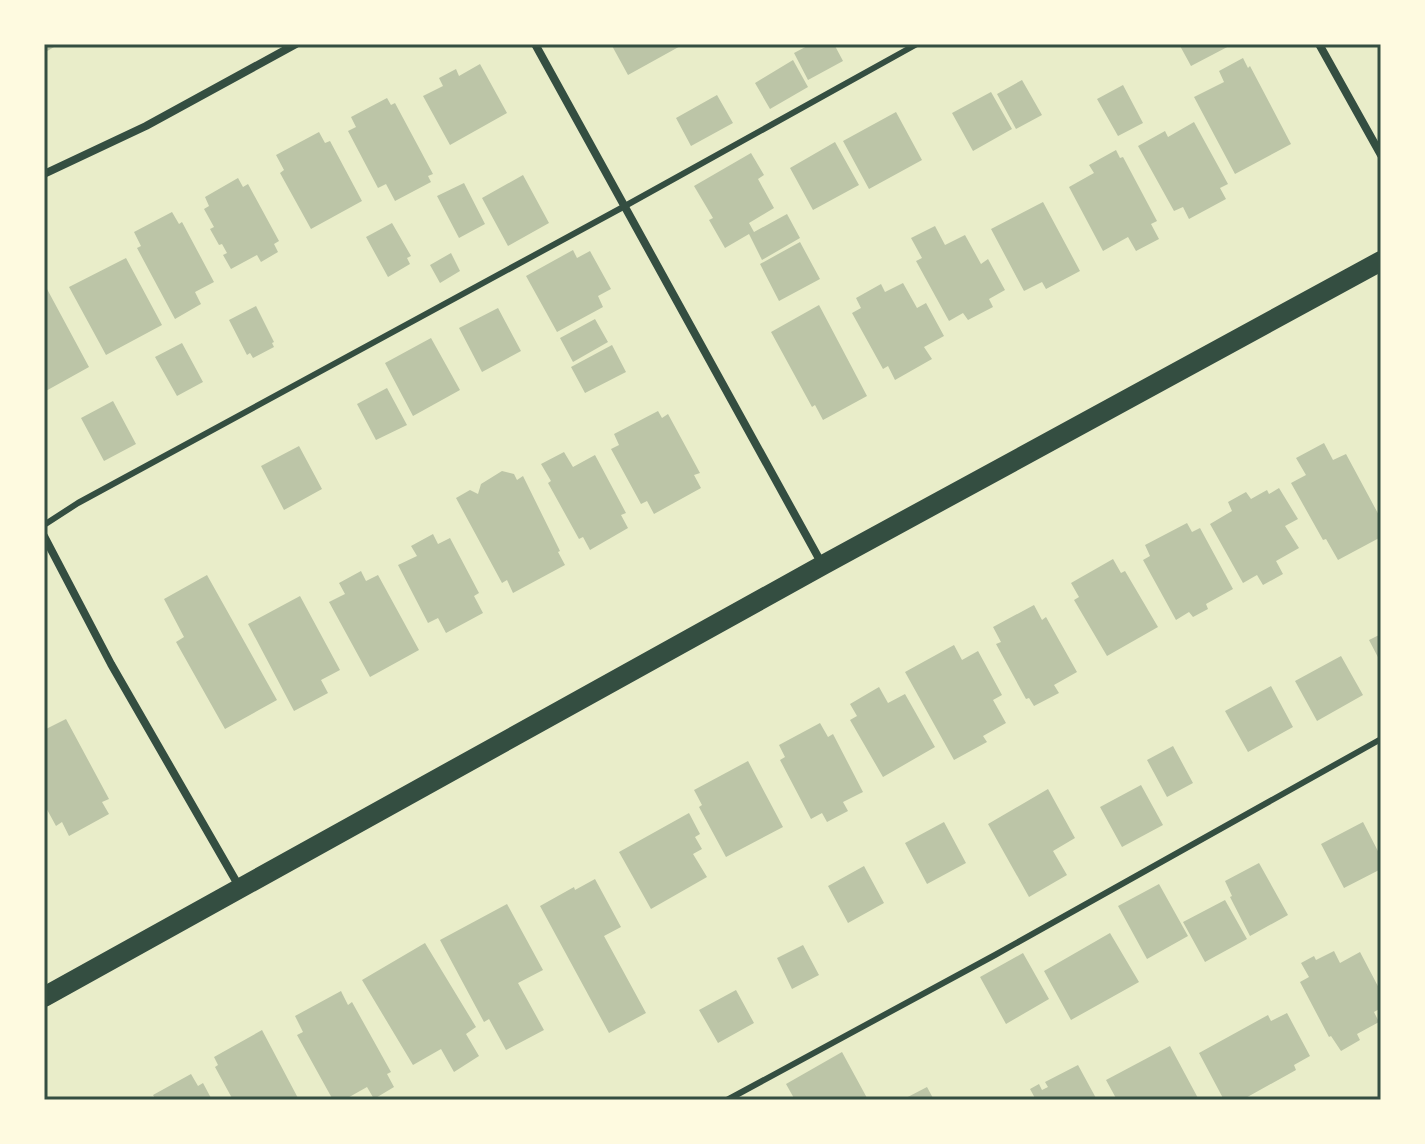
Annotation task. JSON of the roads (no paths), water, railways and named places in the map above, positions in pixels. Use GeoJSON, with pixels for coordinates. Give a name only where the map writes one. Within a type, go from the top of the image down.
{"type":"FeatureCollection","features":[{"type":"Feature","properties":{"kind":"main road"},"geometry":{"type":"LineString","coordinates":[[44,997],[823,565],[1381,261]]}},
{"type":"Feature","properties":{"kind":"street"},"geometry":{"type":"LineString","coordinates":[[44,174],[146,126],[296,44]]}},
{"type":"Feature","properties":{"kind":"street"},"geometry":{"type":"LineString","coordinates":[[535,44],[823,565]]}},
{"type":"Feature","properties":{"kind":"street"},"geometry":{"type":"LineString","coordinates":[[1319,44],[1381,155]]}},
{"type":"Feature","properties":{"kind":"street"},"geometry":{"type":"LineString","coordinates":[[44,536],[111,664],[241,889]]}},
{"type":"Feature","properties":{"kind":"lane"},"geometry":{"type":"LineString","coordinates":[[44,525],[78,503],[917,44]]}},
{"type":"Feature","properties":{"kind":"lane"},"geometry":{"type":"LineString","coordinates":[[727,1100],[995,955],[1381,739]]}}]}
